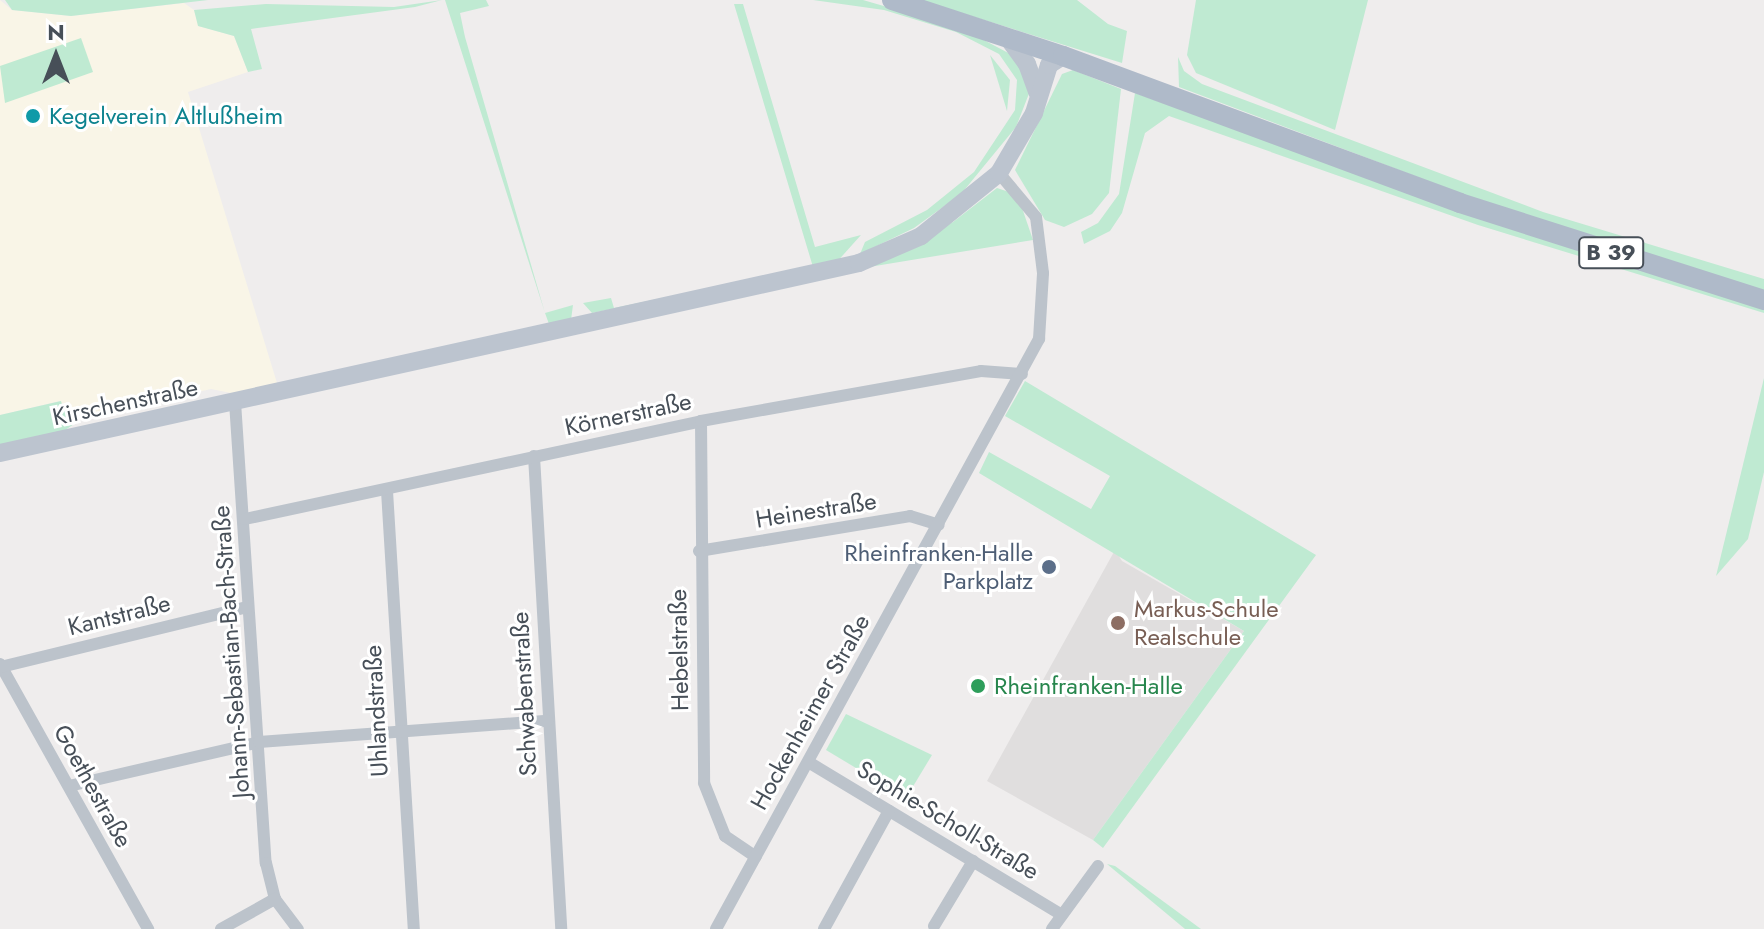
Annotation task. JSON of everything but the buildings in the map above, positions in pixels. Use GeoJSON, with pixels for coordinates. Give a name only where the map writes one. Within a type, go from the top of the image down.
{"type":"FeatureCollection","features":[{"type":"Feature","properties":{"kind":"main road","name":"B 39"},"geometry":{"type":"LineString","coordinates":[[892,0],[1063,56],[1446,198],[1764,300]]}},
{"type":"Feature","properties":{"kind":"street"},"geometry":{"type":"LineString","coordinates":[[1008,38],[1027,64],[1037,92]]}},
{"type":"Feature","properties":{"kind":"street"},"geometry":{"type":"LineString","coordinates":[[999,173],[1034,113],[1037,92],[1049,65],[1063,56]]}},
{"type":"Feature","properties":{"kind":"street"},"geometry":{"type":"LineString","coordinates":[[1034,113],[1042,107],[1063,56]]}},
{"type":"Feature","properties":{"kind":"street","name":"Hockenheimer Straße"},"geometry":{"type":"LineString","coordinates":[[716,929],[1022,374],[1043,323],[1041,239],[1029,205],[999,173]]}},
{"type":"Feature","properties":{"kind":"street","name":"Kirschenstraße"},"geometry":{"type":"LineString","coordinates":[[0,453],[859,263],[921,236],[999,173]]}},
{"type":"Feature","properties":{"kind":"street","name":"Körnerstraße"},"geometry":{"type":"LineString","coordinates":[[245,519],[387,491],[701,421],[981,371],[1022,374]]}},
{"type":"Feature","properties":{"kind":"street","name":"Johann-Sebastian-Bach-Straße"},"geometry":{"type":"LineString","coordinates":[[235,402],[266,863],[275,899]]}},
{"type":"Feature","properties":{"kind":"street","name":"Hebelstraße"},"geometry":{"type":"LineString","coordinates":[[701,421],[699,551],[704,783],[725,836],[756,857]]}},
{"type":"Feature","properties":{"kind":"street","name":"Schwabenstraße"},"geometry":{"type":"LineString","coordinates":[[534,456],[561,929]]}},
{"type":"Feature","properties":{"kind":"street","name":"Uhlandstraße"},"geometry":{"type":"LineString","coordinates":[[387,491],[398,729],[414,929]]}},
{"type":"Feature","properties":{"kind":"street","name":"Heinestraße"},"geometry":{"type":"LineString","coordinates":[[699,551],[910,516],[939,525]]}},
{"type":"Feature","properties":{"kind":"street","name":"Kantstraße"},"geometry":{"type":"LineString","coordinates":[[1,665],[248,607]]}},
{"type":"Feature","properties":{"kind":"street","name":"Goethestraße"},"geometry":{"type":"LineString","coordinates":[[1,665],[148,929]]}},
{"type":"Feature","properties":{"kind":"street"},"geometry":{"type":"LineString","coordinates":[[69,786],[259,742],[398,729],[547,721]]}},
{"type":"Feature","properties":{"kind":"street","name":"Sophie-Scholl-Straße"},"geometry":{"type":"LineString","coordinates":[[810,763],[1062,915]]}},
{"type":"Feature","properties":{"kind":"street"},"geometry":{"type":"LineString","coordinates":[[824,929],[889,811]]}},
{"type":"Feature","properties":{"kind":"street"},"geometry":{"type":"LineString","coordinates":[[934,926],[973,861]]}},
{"type":"Feature","properties":{"kind":"street"},"geometry":{"type":"LineString","coordinates":[[1052,929],[1098,866]]}},
{"type":"Feature","properties":{"kind":"street"},"geometry":{"type":"LineString","coordinates":[[221,929],[275,899],[298,929]]}},
{"type":"Feature","properties":{"kind":"shaded area"},"geometry":{"type":"Polygon","coordinates":[[[0,0],[12,10],[71,16],[184,3],[194,10],[199,26],[234,36],[248,72],[188,92],[277,383],[236,394],[211,389],[81,419],[80,414],[64,411],[60,401],[0,415],[0,0]]]}},
{"type":"Feature","properties":{"kind":"shaded area"},"geometry":{"type":"Polygon","coordinates":[[[1115,550],[1122,561],[1244,631],[1093,840],[987,781],[1115,550]]]}},
{"type":"Feature","properties":{"kind":"green space"},"geometry":{"type":"Polygon","coordinates":[[[5,0],[208,0],[71,16],[12,10],[5,0]]]}},
{"type":"Feature","properties":{"kind":"green space"},"geometry":{"type":"Polygon","coordinates":[[[442,0],[415,7],[251,29],[262,69],[248,72],[234,36],[198,26],[194,10],[266,4],[394,7],[442,0]]]}},
{"type":"Feature","properties":{"kind":"green space"},"geometry":{"type":"Polygon","coordinates":[[[445,0],[486,0],[489,6],[460,13],[545,313],[445,0]]]}},
{"type":"Feature","properties":{"kind":"green space"},"geometry":{"type":"Polygon","coordinates":[[[813,0],[863,0],[963,29],[1014,56],[1030,91],[1016,127],[961,194],[914,228],[860,254],[865,242],[927,210],[974,172],[1015,110],[1017,80],[999,54],[956,32],[884,10],[813,0]]]}},
{"type":"Feature","properties":{"kind":"green space"},"geometry":{"type":"Polygon","coordinates":[[[920,0],[1077,0],[1108,24],[1127,31],[1122,63],[920,0]]]}},
{"type":"Feature","properties":{"kind":"green space"},"geometry":{"type":"Polygon","coordinates":[[[1196,0],[1368,0],[1335,130],[1196,73],[1187,55],[1196,0]]]}},
{"type":"Feature","properties":{"kind":"green space"},"geometry":{"type":"Polygon","coordinates":[[[734,4],[743,4],[815,247],[861,235],[835,264],[592,313],[583,303],[611,298],[614,308],[813,267],[734,4]]]}},
{"type":"Feature","properties":{"kind":"green space"},"geometry":{"type":"Polygon","coordinates":[[[81,38],[93,72],[5,103],[0,66],[81,38]]]}},
{"type":"Feature","properties":{"kind":"green space"},"geometry":{"type":"Polygon","coordinates":[[[990,55],[1010,80],[1007,111],[990,55]]]}},
{"type":"Feature","properties":{"kind":"green space"},"geometry":{"type":"Polygon","coordinates":[[[1178,57],[1184,71],[1202,84],[1543,212],[1764,279],[1764,292],[1555,229],[1179,87],[1178,57]]]}},
{"type":"Feature","properties":{"kind":"green space"},"geometry":{"type":"Polygon","coordinates":[[[1073,70],[1121,89],[1109,193],[1092,214],[1064,227],[1045,220],[1015,170],[1062,74],[1073,70]]]}},
{"type":"Feature","properties":{"kind":"green space"},"geometry":{"type":"Polygon","coordinates":[[[1135,93],[1360,173],[1764,304],[1764,313],[1478,225],[1169,116],[1145,133],[1122,213],[1110,231],[1084,244],[1081,232],[1098,223],[1119,194],[1135,93]]]}},
{"type":"Feature","properties":{"kind":"green space"},"geometry":{"type":"Polygon","coordinates":[[[997,188],[1012,193],[1021,205],[1033,240],[869,267],[953,222],[997,188]]]}},
{"type":"Feature","properties":{"kind":"green space"},"geometry":{"type":"Polygon","coordinates":[[[573,305],[571,320],[549,324],[545,313],[573,305]]]}},
{"type":"Feature","properties":{"kind":"green space"},"geometry":{"type":"Polygon","coordinates":[[[1764,378],[1764,472],[1748,539],[1716,576],[1764,378]]]}},
{"type":"Feature","properties":{"kind":"green space"},"geometry":{"type":"Polygon","coordinates":[[[1025,381],[1316,555],[1103,848],[1093,840],[1244,631],[979,473],[989,452],[1091,509],[1110,476],[1005,416],[1025,381]]]}},
{"type":"Feature","properties":{"kind":"green space"},"geometry":{"type":"Polygon","coordinates":[[[61,401],[64,411],[80,414],[81,419],[61,433],[0,447],[0,415],[61,401]]]}},
{"type":"Feature","properties":{"kind":"green space"},"geometry":{"type":"Polygon","coordinates":[[[846,714],[932,755],[906,798],[826,750],[846,714]]]}},
{"type":"Feature","properties":{"kind":"green space"},"geometry":{"type":"Polygon","coordinates":[[[1107,864],[1115,866],[1201,929],[1185,929],[1107,864]]]}},
{"type":"Feature","properties":{"kind":"place","name":"Kegelverein Altlußheim"},"geometry":{"type":"Point","coordinates":[33,116]}},
{"type":"Feature","properties":{"kind":"place","name":"Rheinfranken-Halle Parkplatz"},"geometry":{"type":"Point","coordinates":[1049,567]}},
{"type":"Feature","properties":{"kind":"place","name":"Markus-Schule Realschule"},"geometry":{"type":"Point","coordinates":[1118,623]}},
{"type":"Feature","properties":{"kind":"place","name":"Rheinfranken-Halle"},"geometry":{"type":"Point","coordinates":[978,686]}}]}
